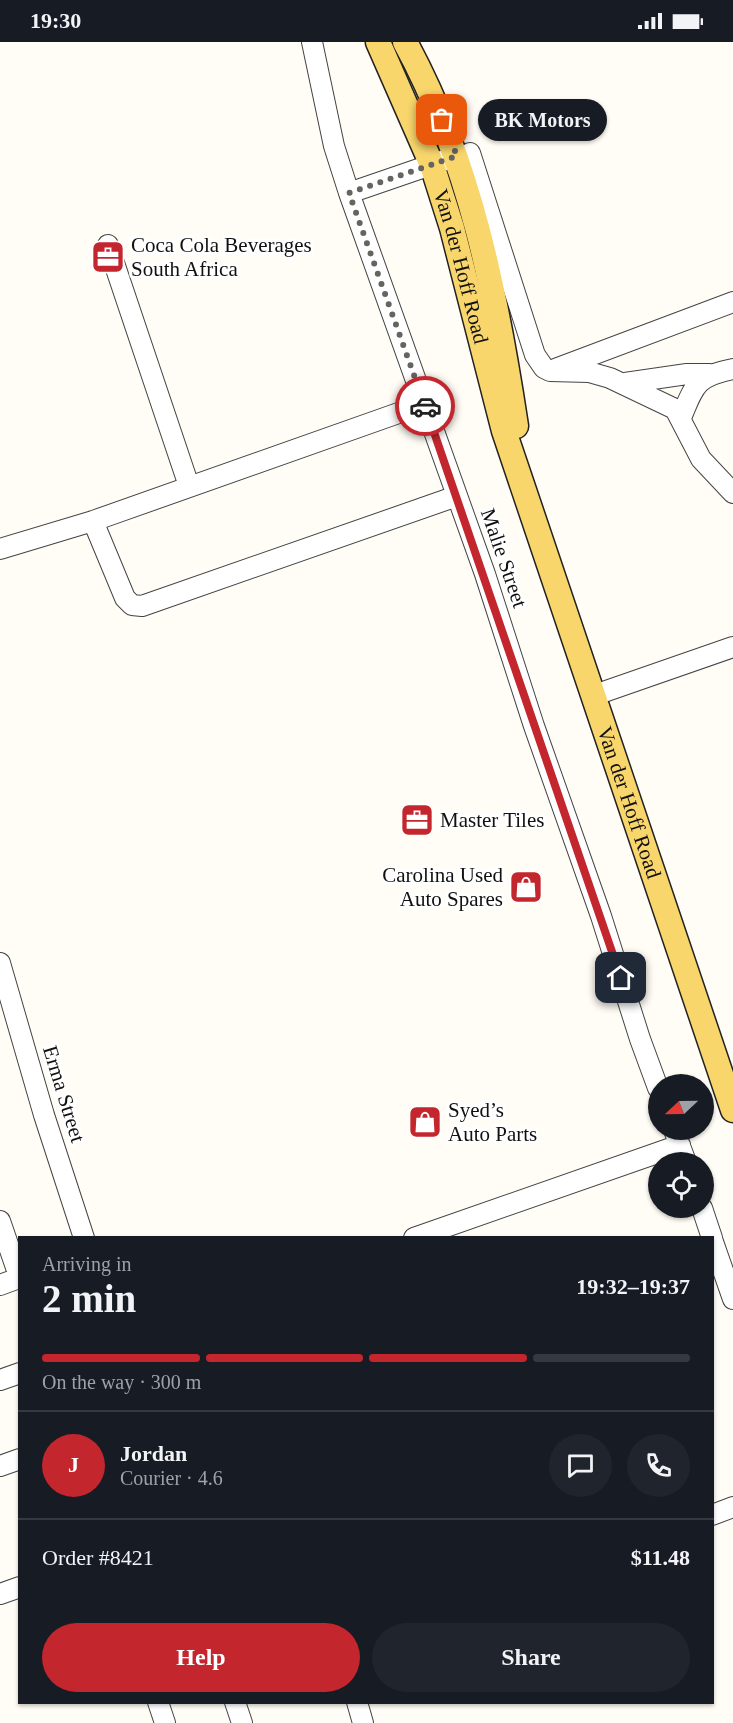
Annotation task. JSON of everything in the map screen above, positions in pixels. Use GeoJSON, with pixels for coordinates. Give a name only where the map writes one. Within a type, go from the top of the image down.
{"type":"FeatureCollection","features":[{"type":"Feature","properties":{"kind":"main road","name":"Van der Hoff Road"},"geometry":{"type":"LineString","coordinates":[[378,42],[432,165],[452,228],[487,371],[525,497],[732,1101]]}},
{"type":"Feature","properties":{"kind":"main road","name":"Van der Hoff Road"},"geometry":{"type":"LineString","coordinates":[[405,42],[463,155],[489,271],[516,423],[525,497]]}},
{"type":"Feature","properties":{"kind":"street","name":"Malie Street"},"geometry":{"type":"LineString","coordinates":[[312,42],[334,146],[349,193],[457,496],[653,1074]]}},
{"type":"Feature","properties":{"kind":"street"},"geometry":{"type":"LineString","coordinates":[[349,193],[463,155],[536,355],[544,368],[550,371],[589,372],[622,383],[665,402],[675,409],[681,418],[701,459],[733,493]]}},
{"type":"Feature","properties":{"kind":"street"},"geometry":{"type":"LineString","coordinates":[[108,245],[189,486]]}},
{"type":"Feature","properties":{"kind":"street"},"geometry":{"type":"LineString","coordinates":[[550,371],[580,357],[733,302]]}},
{"type":"Feature","properties":{"kind":"street"},"geometry":{"type":"LineString","coordinates":[[622,383],[687,374],[710,374],[733,369]]}},
{"type":"Feature","properties":{"kind":"street"},"geometry":{"type":"LineString","coordinates":[[681,418],[692,390],[710,374]]}},
{"type":"Feature","properties":{"kind":"street"},"geometry":{"type":"LineString","coordinates":[[0,549],[93,521],[424,404]]}},
{"type":"Feature","properties":{"kind":"street"},"geometry":{"type":"LineString","coordinates":[[93,521],[124,598],[132,605],[142,606],[457,496]]}},
{"type":"Feature","properties":{"kind":"street"},"geometry":{"type":"LineString","coordinates":[[592,696],[733,647]]}},
{"type":"Feature","properties":{"kind":"street","name":"Erma Street"},"geometry":{"type":"LineString","coordinates":[[0,963],[44,1115],[83,1236]]}},
{"type":"Feature","properties":{"kind":"street"},"geometry":{"type":"LineString","coordinates":[[420,1236],[680,1146]]}},
{"type":"Feature","properties":{"kind":"street"},"geometry":{"type":"LineString","coordinates":[[705,1218],[711,1236]]}},
{"type":"Feature","properties":{"kind":"street"},"geometry":{"type":"LineString","coordinates":[[0,1221],[18,1275]]}},
{"type":"Feature","properties":{"kind":"street"},"geometry":{"type":"LineString","coordinates":[[714,1244],[733,1299]]}},
{"type":"Feature","properties":{"kind":"street"},"geometry":{"type":"LineString","coordinates":[[0,1285],[18,1278]]}},
{"type":"Feature","properties":{"kind":"street"},"geometry":{"type":"LineString","coordinates":[[0,1380],[18,1374]]}},
{"type":"Feature","properties":{"kind":"street"},"geometry":{"type":"LineString","coordinates":[[0,1466],[18,1460]]}},
{"type":"Feature","properties":{"kind":"street"},"geometry":{"type":"LineString","coordinates":[[714,1514],[733,1508]]}},
{"type":"Feature","properties":{"kind":"street"},"geometry":{"type":"LineString","coordinates":[[0,1594],[18,1588]]}},
{"type":"Feature","properties":{"kind":"street"},"geometry":{"type":"LineString","coordinates":[[159,1704],[165,1723]]}},
{"type":"Feature","properties":{"kind":"street"},"geometry":{"type":"LineString","coordinates":[[236,1704],[242,1723]]}},
{"type":"Feature","properties":{"kind":"street"},"geometry":{"type":"LineString","coordinates":[[358,1704],[363,1723]]}},
{"type":"Feature","properties":{"kind":"way so far"},"geometry":{"type":"LineString","coordinates":[[425,406],[349,193],[457,156],[442,120]]}},
{"type":"Feature","properties":{"kind":"place","name":"BK Motors"},"geometry":{"type":"Point","coordinates":[442,120]}},
{"type":"Feature","properties":{"kind":"place","name":"Coca Cola Beverages South Africa"},"geometry":{"type":"Point","coordinates":[108,257]}},
{"type":"Feature","properties":{"kind":"place","name":"Master Tiles"},"geometry":{"type":"Point","coordinates":[417,820]}},
{"type":"Feature","properties":{"kind":"place","name":"Carolina Used Auto Spares"},"geometry":{"type":"Point","coordinates":[526,887]}},
{"type":"Feature","properties":{"kind":"place","name":"Syed’s Auto Parts"},"geometry":{"type":"Point","coordinates":[425,1122]}},
{"type":"Feature","properties":{"kind":"route"},"geometry":{"type":"LineString","coordinates":[[425,406],[534,726],[602,916],[621,978]]}}]}
